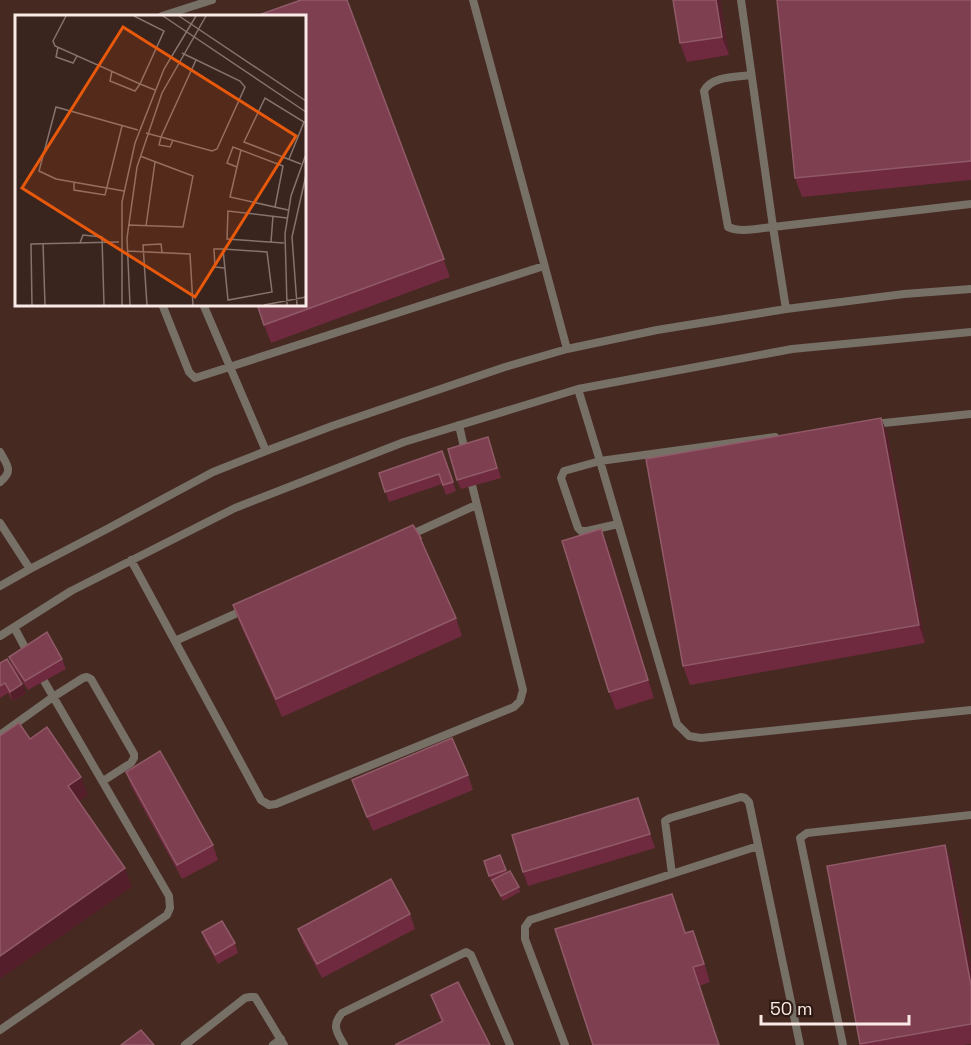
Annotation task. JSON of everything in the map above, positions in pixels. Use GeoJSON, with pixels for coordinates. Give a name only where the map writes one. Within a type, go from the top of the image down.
{"type":"FeatureCollection","features":[{"type":"Feature","properties":{"kind":"lane"},"geometry":{"type":"LineString","coordinates":[[165,15],[212,0]]}},
{"type":"Feature","properties":{"kind":"lane"},"geometry":{"type":"LineString","coordinates":[[473,0],[567,349]]}},
{"type":"Feature","properties":{"kind":"lane"},"geometry":{"type":"LineString","coordinates":[[741,0],[786,309]]}},
{"type":"Feature","properties":{"kind":"lane"},"geometry":{"type":"LineString","coordinates":[[752,75],[714,81],[707,85],[704,92],[728,227],[740,230],[971,204]]}},
{"type":"Feature","properties":{"kind":"lane"},"geometry":{"type":"LineString","coordinates":[[163,306],[189,372],[195,378],[544,266]]}},
{"type":"Feature","properties":{"kind":"lane"},"geometry":{"type":"LineString","coordinates":[[0,586],[213,472],[332,426],[494,371],[567,349],[657,330],[786,309],[904,294],[971,289]]}},
{"type":"Feature","properties":{"kind":"lane"},"geometry":{"type":"LineString","coordinates":[[204,306],[266,451]]}},
{"type":"Feature","properties":{"kind":"lane"},"geometry":{"type":"LineString","coordinates":[[0,636],[71,591],[235,508],[404,442],[578,389],[792,349],[971,332]]}},
{"type":"Feature","properties":{"kind":"lane"},"geometry":{"type":"LineString","coordinates":[[578,389],[677,724],[689,736],[701,738],[971,710]]}},
{"type":"Feature","properties":{"kind":"lane"},"geometry":{"type":"LineString","coordinates":[[868,425],[971,414]]}},
{"type":"Feature","properties":{"kind":"lane"},"geometry":{"type":"LineString","coordinates":[[459,425],[466,459]]}},
{"type":"Feature","properties":{"kind":"lane"},"geometry":{"type":"LineString","coordinates":[[618,524],[581,531],[561,478],[564,471],[600,461],[789,435]]}},
{"type":"Feature","properties":{"kind":"lane"},"geometry":{"type":"LineString","coordinates":[[0,452],[8,467],[6,477],[0,482]]}},
{"type":"Feature","properties":{"kind":"lane"},"geometry":{"type":"LineString","coordinates":[[132,560],[261,800],[268,805],[276,804],[514,707],[520,701],[523,690],[469,471]]}},
{"type":"Feature","properties":{"kind":"lane"},"geometry":{"type":"LineString","coordinates":[[401,539],[476,505]]}},
{"type":"Feature","properties":{"kind":"lane"},"geometry":{"type":"LineString","coordinates":[[0,523],[30,568]]}},
{"type":"Feature","properties":{"kind":"lane"},"geometry":{"type":"LineString","coordinates":[[175,641],[250,607]]}},
{"type":"Feature","properties":{"kind":"lane"},"geometry":{"type":"LineString","coordinates":[[0,1030],[166,915],[170,908],[169,896],[14,627]]}},
{"type":"Feature","properties":{"kind":"lane"},"geometry":{"type":"LineString","coordinates":[[0,735],[53,697],[87,677],[91,679],[134,754],[131,763],[103,781]]}},
{"type":"Feature","properties":{"kind":"lane"},"geometry":{"type":"LineString","coordinates":[[672,874],[665,821],[741,797],[749,802],[800,1045]]}},
{"type":"Feature","properties":{"kind":"lane"},"geometry":{"type":"LineString","coordinates":[[843,1045],[800,838],[807,833],[971,815]]}},
{"type":"Feature","properties":{"kind":"lane"},"geometry":{"type":"LineString","coordinates":[[565,1045],[525,939],[525,927],[530,920],[758,846]]}},
{"type":"Feature","properties":{"kind":"lane"},"geometry":{"type":"LineString","coordinates":[[344,1045],[336,1029],[336,1020],[342,1013],[466,952],[471,955],[510,1045]]}},
{"type":"Feature","properties":{"kind":"lane"},"geometry":{"type":"LineString","coordinates":[[185,1045],[245,998],[250,997],[255,998],[283,1042],[273,1045]]}},
{"type":"Feature","properties":{"kind":"shaded area"},"geometry":{"type":"Polygon","coordinates":[[[0,0],[971,0],[971,1045],[0,1045],[0,0]]]}},
{"type":"Feature","properties":{"kind":"building"},"geometry":{"type":"Polygon","coordinates":[[[301,0],[347,0],[444,259],[264,325],[258,306],[306,306],[306,15],[259,15],[301,0]]]}},
{"type":"Feature","properties":{"kind":"building"},"geometry":{"type":"Polygon","coordinates":[[[673,0],[716,0],[722,37],[680,43],[673,0]]]}},
{"type":"Feature","properties":{"kind":"building"},"geometry":{"type":"Polygon","coordinates":[[[777,0],[971,0],[971,161],[795,178],[777,0]]]}},
{"type":"Feature","properties":{"kind":"building"},"geometry":{"type":"Polygon","coordinates":[[[881,418],[919,625],[683,666],[646,459],[881,418]]]}},
{"type":"Feature","properties":{"kind":"building"},"geometry":{"type":"Polygon","coordinates":[[[488,437],[497,468],[457,480],[448,449],[488,437]]]}},
{"type":"Feature","properties":{"kind":"building"},"geometry":{"type":"Polygon","coordinates":[[[442,451],[453,482],[443,485],[439,474],[385,492],[379,473],[442,451]]]}},
{"type":"Feature","properties":{"kind":"building"},"geometry":{"type":"Polygon","coordinates":[[[413,525],[421,538],[456,618],[276,699],[233,605],[413,525]]]}},
{"type":"Feature","properties":{"kind":"building"},"geometry":{"type":"Polygon","coordinates":[[[601,529],[648,680],[609,692],[562,541],[601,529]]]}},
{"type":"Feature","properties":{"kind":"building"},"geometry":{"type":"Polygon","coordinates":[[[47,632],[62,659],[25,681],[9,657],[47,632]]]}},
{"type":"Feature","properties":{"kind":"building"},"geometry":{"type":"Polygon","coordinates":[[[7,659],[22,684],[10,692],[5,683],[0,686],[0,663],[7,659]]]}},
{"type":"Feature","properties":{"kind":"building"},"geometry":{"type":"Polygon","coordinates":[[[19,723],[30,739],[47,727],[81,777],[68,786],[125,868],[0,956],[0,736],[19,723]]]}},
{"type":"Feature","properties":{"kind":"building"},"geometry":{"type":"Polygon","coordinates":[[[452,738],[468,775],[367,817],[352,780],[452,738]]]}},
{"type":"Feature","properties":{"kind":"building"},"geometry":{"type":"Polygon","coordinates":[[[160,751],[213,845],[177,865],[126,772],[160,751]]]}},
{"type":"Feature","properties":{"kind":"building"},"geometry":{"type":"Polygon","coordinates":[[[638,798],[650,834],[523,872],[512,835],[638,798]]]}},
{"type":"Feature","properties":{"kind":"building"},"geometry":{"type":"Polygon","coordinates":[[[945,845],[971,985],[971,1024],[860,1044],[827,866],[945,845]]]}},
{"type":"Feature","properties":{"kind":"building"},"geometry":{"type":"Polygon","coordinates":[[[500,855],[506,870],[489,876],[484,861],[500,855]]]}},
{"type":"Feature","properties":{"kind":"building"},"geometry":{"type":"Polygon","coordinates":[[[510,871],[519,887],[501,896],[492,880],[510,871]]]}},
{"type":"Feature","properties":{"kind":"building"},"geometry":{"type":"Polygon","coordinates":[[[391,879],[410,914],[317,964],[298,929],[391,879]]]}},
{"type":"Feature","properties":{"kind":"building"},"geometry":{"type":"Polygon","coordinates":[[[672,894],[685,933],[693,931],[704,964],[693,967],[719,1045],[593,1045],[555,929],[672,894]]]}},
{"type":"Feature","properties":{"kind":"building"},"geometry":{"type":"Polygon","coordinates":[[[222,921],[235,943],[215,955],[202,932],[222,921]]]}},
{"type":"Feature","properties":{"kind":"building"},"geometry":{"type":"Polygon","coordinates":[[[458,982],[490,1045],[395,1045],[443,1021],[431,995],[458,982]]]}},
{"type":"Feature","properties":{"kind":"building"},"geometry":{"type":"Polygon","coordinates":[[[141,1030],[154,1045],[121,1045],[141,1030]]]}}]}
